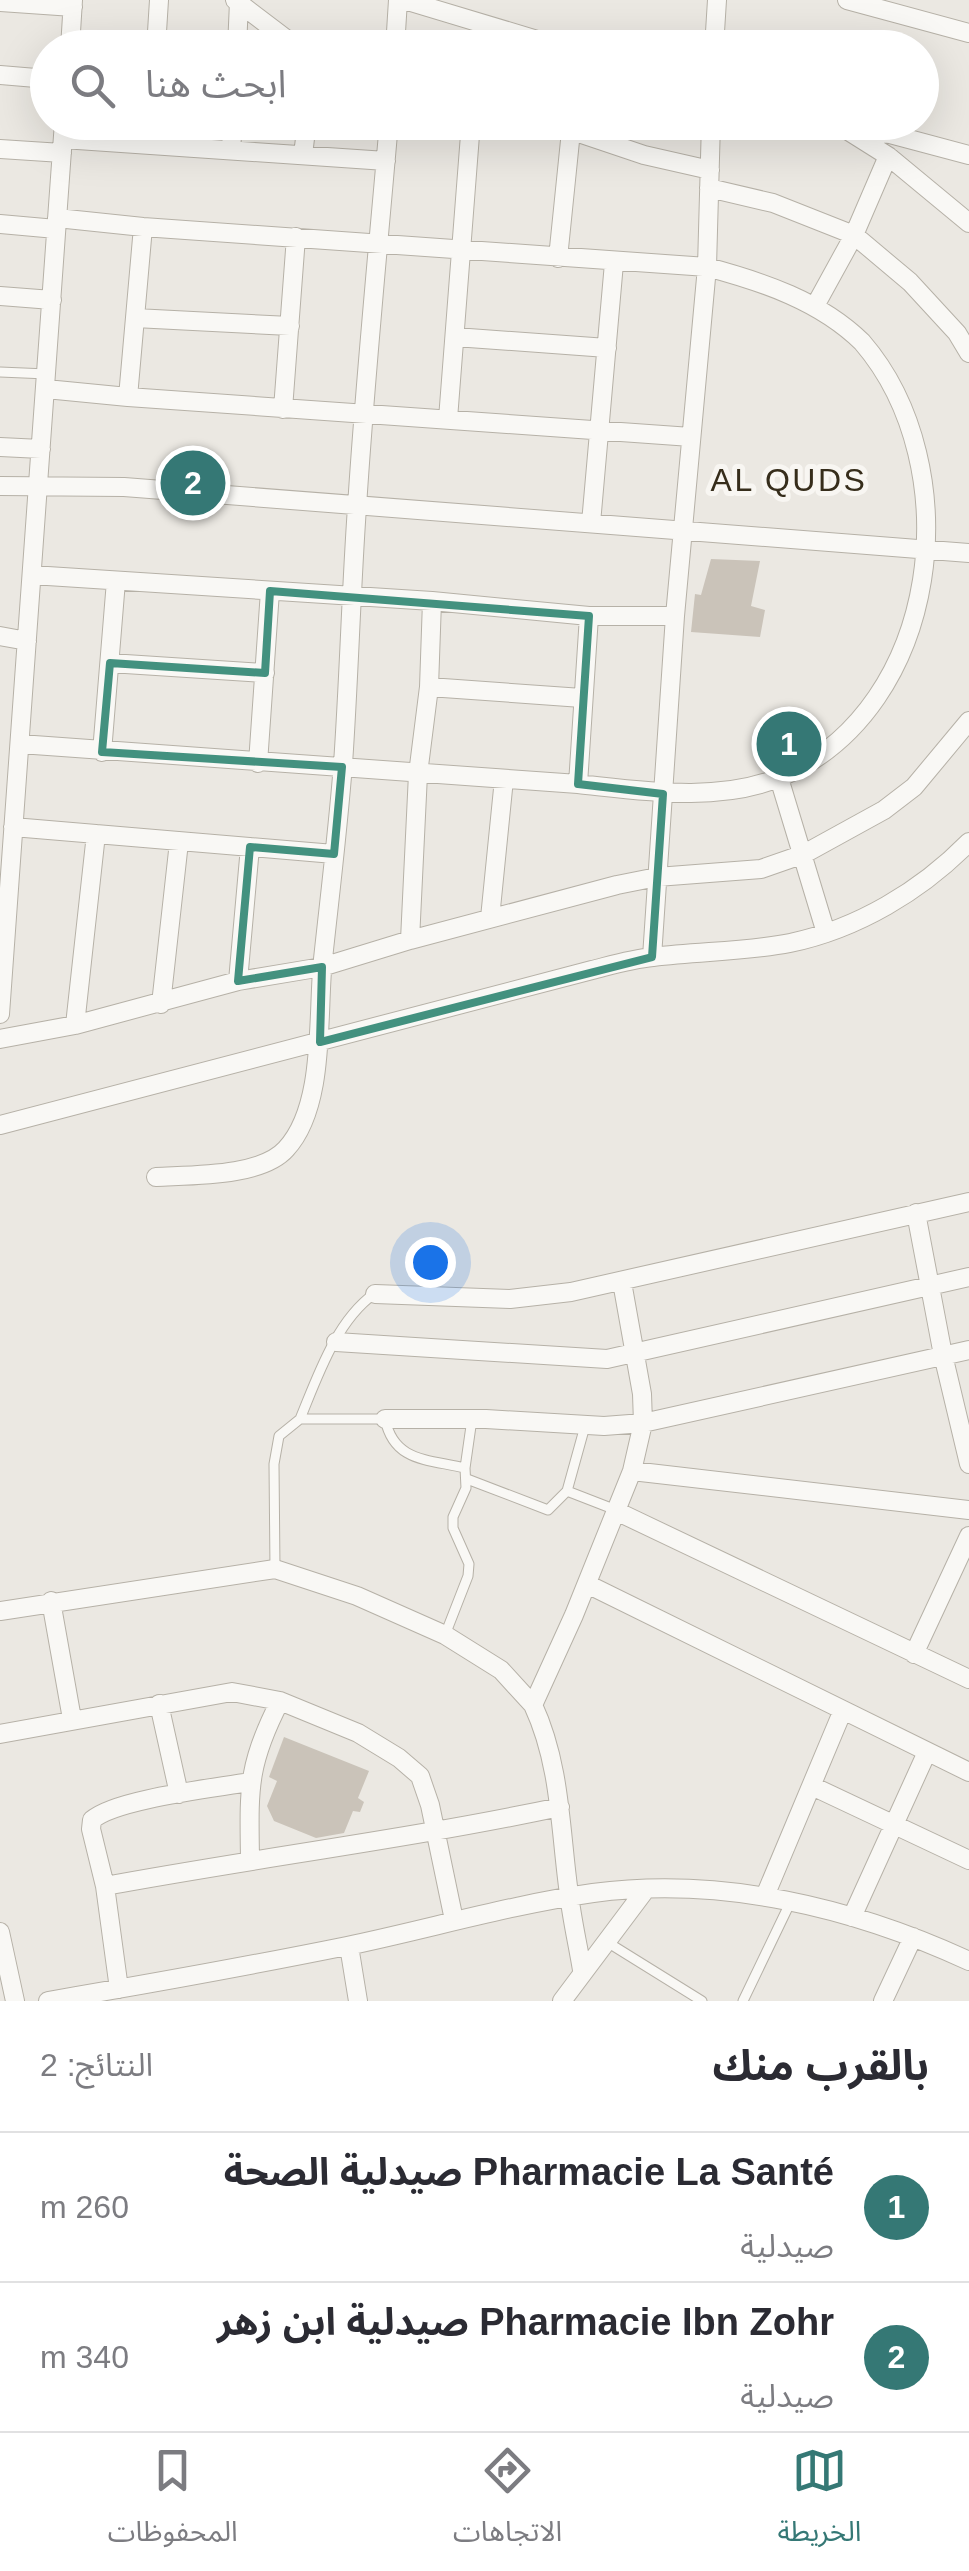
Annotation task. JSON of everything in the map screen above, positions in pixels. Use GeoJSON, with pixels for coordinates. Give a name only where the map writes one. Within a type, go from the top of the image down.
{"type":"FeatureCollection","features":[{"type":"Feature","properties":{"kind":"street"},"geometry":{"type":"LineString","coordinates":[[157,30],[159,0]]}},
{"type":"Feature","properties":{"kind":"street"},"geometry":{"type":"LineString","coordinates":[[397,30],[401,0],[503,30]]}},
{"type":"Feature","properties":{"kind":"street"},"geometry":{"type":"LineString","coordinates":[[716,30],[718,0]]}},
{"type":"Feature","properties":{"kind":"street"},"geometry":{"type":"LineString","coordinates":[[847,0],[912,9],[969,33]]}},
{"type":"Feature","properties":{"kind":"street"},"geometry":{"type":"LineString","coordinates":[[236,30],[237,1]]}},
{"type":"Feature","properties":{"kind":"street"},"geometry":{"type":"LineString","coordinates":[[237,1],[275,30]]}},
{"type":"Feature","properties":{"kind":"street"},"geometry":{"type":"LineString","coordinates":[[0,2],[73,3],[71,30]]}},
{"type":"Feature","properties":{"kind":"street"},"geometry":{"type":"LineString","coordinates":[[0,75],[30,78]]}},
{"type":"Feature","properties":{"kind":"street"},"geometry":{"type":"LineString","coordinates":[[0,149],[52,140]]}},
{"type":"Feature","properties":{"kind":"street"},"geometry":{"type":"LineString","coordinates":[[0,1014],[6,856],[14,828],[8,784],[20,744],[63,140]]}},
{"type":"Feature","properties":{"kind":"street"},"geometry":{"type":"LineString","coordinates":[[92,140],[386,160]]}},
{"type":"Feature","properties":{"kind":"street"},"geometry":{"type":"LineString","coordinates":[[149,140],[149,144]]}},
{"type":"Feature","properties":{"kind":"street"},"geometry":{"type":"LineString","coordinates":[[232,140],[232,150]]}},
{"type":"Feature","properties":{"kind":"street"},"geometry":{"type":"LineString","coordinates":[[303,155],[305,140]]}},
{"type":"Feature","properties":{"kind":"street"},"geometry":{"type":"LineString","coordinates":[[156,1177],[226,1172],[263,1164],[286,1150],[303,1121],[320,1042],[322,967],[342,767],[357,506],[388,140]]}},
{"type":"Feature","properties":{"kind":"street"},"geometry":{"type":"LineString","coordinates":[[448,420],[470,140]]}},
{"type":"Feature","properties":{"kind":"street"},"geometry":{"type":"LineString","coordinates":[[558,258],[570,140]]}},
{"type":"Feature","properties":{"kind":"street"},"geometry":{"type":"LineString","coordinates":[[598,140],[854,236],[910,282],[969,353]]}},
{"type":"Feature","properties":{"kind":"street"},"geometry":{"type":"LineString","coordinates":[[652,957],[675,616],[707,267],[711,140]]}},
{"type":"Feature","properties":{"kind":"street"},"geometry":{"type":"LineString","coordinates":[[862,140],[888,156],[969,223]]}},
{"type":"Feature","properties":{"kind":"street"},"geometry":{"type":"LineString","coordinates":[[913,140],[969,155]]}},
{"type":"Feature","properties":{"kind":"street"},"geometry":{"type":"LineString","coordinates":[[816,306],[854,236],[888,156]]}},
{"type":"Feature","properties":{"kind":"street"},"geometry":{"type":"LineString","coordinates":[[0,224],[143,227],[707,267],[761,283],[816,306],[861,341],[901,394],[918,429],[927,463],[936,550],[923,610],[880,700],[848,735],[819,756],[778,778],[723,790],[663,794],[578,784],[20,744]]}},
{"type":"Feature","properties":{"kind":"street"},"geometry":{"type":"LineString","coordinates":[[128,397],[143,227]]}},
{"type":"Feature","properties":{"kind":"street"},"geometry":{"type":"LineString","coordinates":[[283,408],[296,237]]}},
{"type":"Feature","properties":{"kind":"street"},"geometry":{"type":"LineString","coordinates":[[591,523],[614,263]]}},
{"type":"Feature","properties":{"kind":"street"},"geometry":{"type":"LineString","coordinates":[[0,296],[52,300]]}},
{"type":"Feature","properties":{"kind":"street"},"geometry":{"type":"LineString","coordinates":[[134,318],[290,326]]}},
{"type":"Feature","properties":{"kind":"street"},"geometry":{"type":"LineString","coordinates":[[455,337],[608,348]]}},
{"type":"Feature","properties":{"kind":"street"},"geometry":{"type":"LineString","coordinates":[[46,381],[128,397],[692,437]]}},
{"type":"Feature","properties":{"kind":"street"},"geometry":{"type":"LineString","coordinates":[[0,447],[41,449]]}},
{"type":"Feature","properties":{"kind":"street"},"geometry":{"type":"LineString","coordinates":[[0,486],[124,487],[969,553]]}},
{"type":"Feature","properties":{"kind":"street"},"geometry":{"type":"LineString","coordinates":[[32,575],[432,601],[589,616],[675,616]]}},
{"type":"Feature","properties":{"kind":"street"},"geometry":{"type":"LineString","coordinates":[[102,752],[116,581]]}},
{"type":"Feature","properties":{"kind":"street"},"geometry":{"type":"LineString","coordinates":[[258,763],[270,591]]}},
{"type":"Feature","properties":{"kind":"street"},"geometry":{"type":"LineString","coordinates":[[410,940],[432,601]]}},
{"type":"Feature","properties":{"kind":"street"},"geometry":{"type":"LineString","coordinates":[[578,784],[589,616]]}},
{"type":"Feature","properties":{"kind":"street"},"geometry":{"type":"LineString","coordinates":[[0,636],[26,640]]}},
{"type":"Feature","properties":{"kind":"street"},"geometry":{"type":"LineString","coordinates":[[110,662],[264,673]]}},
{"type":"Feature","properties":{"kind":"street"},"geometry":{"type":"LineString","coordinates":[[429,687],[582,698]]}},
{"type":"Feature","properties":{"kind":"street"},"geometry":{"type":"LineString","coordinates":[[0,709],[21,711]]}},
{"type":"Feature","properties":{"kind":"street"},"geometry":{"type":"LineString","coordinates":[[0,1039],[76,1026],[238,981],[322,967],[490,918],[657,877],[745,871],[804,854],[855,828],[914,787],[969,721]]}},
{"type":"Feature","properties":{"kind":"street"},"geometry":{"type":"LineString","coordinates":[[778,778],[826,933]]}},
{"type":"Feature","properties":{"kind":"street"},"geometry":{"type":"LineString","coordinates":[[490,918],[504,779]]}},
{"type":"Feature","properties":{"kind":"street"},"geometry":{"type":"LineString","coordinates":[[14,828],[334,854]]}},
{"type":"Feature","properties":{"kind":"street"},"geometry":{"type":"LineString","coordinates":[[76,1026],[96,834]]}},
{"type":"Feature","properties":{"kind":"street"},"geometry":{"type":"LineString","coordinates":[[161,1004],[178,842]]}},
{"type":"Feature","properties":{"kind":"street"},"geometry":{"type":"LineString","coordinates":[[0,1126],[592,970],[652,957],[749,950],[826,933],[868,916],[909,891],[969,842]]}},
{"type":"Feature","properties":{"kind":"street"},"geometry":{"type":"LineString","coordinates":[[238,981],[250,848]]}},
{"type":"Feature","properties":{"kind":"street"},"geometry":{"type":"LineString","coordinates":[[375,1294],[510,1299],[622,1282],[969,1202]]}},
{"type":"Feature","properties":{"kind":"street"},"geometry":{"type":"LineString","coordinates":[[916,1213],[969,1464]]}},
{"type":"Feature","properties":{"kind":"street"},"geometry":{"type":"LineString","coordinates":[[336,1342],[592,1359],[969,1276]]}},
{"type":"Feature","properties":{"kind":"street"},"geometry":{"type":"LineString","coordinates":[[534,1705],[632,1471],[642,1423],[636,1351],[622,1282]]}},
{"type":"Feature","properties":{"kind":"street"},"geometry":{"type":"LineString","coordinates":[[385,1419],[642,1423],[969,1350]]}},
{"type":"Feature","properties":{"kind":"street"},"geometry":{"type":"LineString","coordinates":[[632,1471],[969,1510]]}},
{"type":"Feature","properties":{"kind":"street"},"geometry":{"type":"LineString","coordinates":[[616,1511],[969,1680]]}},
{"type":"Feature","properties":{"kind":"street"},"geometry":{"type":"LineString","coordinates":[[914,1654],[969,1536]]}},
{"type":"Feature","properties":{"kind":"street"},"geometry":{"type":"LineString","coordinates":[[0,1611],[276,1568],[357,1596],[445,1636],[501,1670],[534,1705],[549,1746],[582,1970]]}},
{"type":"Feature","properties":{"kind":"street"},"geometry":{"type":"LineString","coordinates":[[587,1584],[969,1772]]}},
{"type":"Feature","properties":{"kind":"street"},"geometry":{"type":"LineString","coordinates":[[51,1601],[72,1720]]}},
{"type":"Feature","properties":{"kind":"street"},"geometry":{"type":"LineString","coordinates":[[0,1734],[232,1692],[280,1701],[358,1733],[400,1758],[420,1776],[454,1920]]}},
{"type":"Feature","properties":{"kind":"street"},"geometry":{"type":"LineString","coordinates":[[250,1858],[249,1782],[260,1740],[280,1701]]}},
{"type":"Feature","properties":{"kind":"street"},"geometry":{"type":"LineString","coordinates":[[159,1704],[179,1794]]}},
{"type":"Feature","properties":{"kind":"street"},"geometry":{"type":"LineString","coordinates":[[765,1896],[842,1710]]}},
{"type":"Feature","properties":{"kind":"street"},"geometry":{"type":"LineString","coordinates":[[852,1917],[927,1752]]}},
{"type":"Feature","properties":{"kind":"street"},"geometry":{"type":"LineString","coordinates":[[119,1993],[92,1820],[107,1811],[249,1782]]}},
{"type":"Feature","properties":{"kind":"street"},"geometry":{"type":"LineString","coordinates":[[812,1786],[969,1860]]}},
{"type":"Feature","properties":{"kind":"street"},"geometry":{"type":"LineString","coordinates":[[105,1886],[560,1806]]}},
{"type":"Feature","properties":{"kind":"street"},"geometry":{"type":"LineString","coordinates":[[562,2001],[646,1889]]}},
{"type":"Feature","properties":{"kind":"street"},"geometry":{"type":"LineString","coordinates":[[48,2001],[119,1993],[569,1897],[646,1889],[765,1896],[852,1917],[969,1961]]}},
{"type":"Feature","properties":{"kind":"street"},"geometry":{"type":"LineString","coordinates":[[0,1932],[15,2001]]}},
{"type":"Feature","properties":{"kind":"street"},"geometry":{"type":"LineString","coordinates":[[884,2001],[913,1937]]}},
{"type":"Feature","properties":{"kind":"street"},"geometry":{"type":"LineString","coordinates":[[349,1946],[358,2001]]}},
{"type":"Feature","properties":{"kind":"lane"},"geometry":{"type":"LineString","coordinates":[[0,372],[46,381]]}},
{"type":"Feature","properties":{"kind":"lane"},"geometry":{"type":"LineString","coordinates":[[276,1568],[274,1464],[279,1436],[300,1420],[336,1342],[362,1304],[375,1294]]}},
{"type":"Feature","properties":{"kind":"lane"},"geometry":{"type":"LineString","coordinates":[[300,1420],[385,1419],[389,1438],[396,1447],[548,1510],[567,1491],[585,1425]]}},
{"type":"Feature","properties":{"kind":"lane"},"geometry":{"type":"LineString","coordinates":[[445,1636],[468,1576],[469,1564],[453,1528],[453,1517],[466,1473],[472,1419]]}},
{"type":"Feature","properties":{"kind":"lane"},"geometry":{"type":"LineString","coordinates":[[567,1491],[616,1511]]}},
{"type":"Feature","properties":{"kind":"lane"},"geometry":{"type":"LineString","coordinates":[[743,2001],[790,1902]]}},
{"type":"Feature","properties":{"kind":"lane"},"geometry":{"type":"LineString","coordinates":[[605,1941],[702,2001]]}},
{"type":"Feature","properties":{"kind":"highlighted area"},"geometry":{"type":"Polygon","coordinates":[[[270,591],[589,616],[578,784],[663,794],[652,957],[320,1042],[322,967],[238,981],[250,847],[334,854],[342,767],[102,752],[110,663],[265,673],[270,591]]]}},
{"type":"Feature","properties":{"kind":"building"},"geometry":{"type":"Polygon","coordinates":[[[711,559],[760,561],[751,606],[765,610],[760,637],[691,632],[695,594],[701,595],[711,559]]]}},
{"type":"Feature","properties":{"kind":"building"},"geometry":{"type":"Polygon","coordinates":[[[284,1737],[369,1771],[358,1798],[364,1802],[360,1812],[353,1811],[344,1833],[316,1838],[274,1821],[267,1806],[277,1781],[269,1777],[284,1737]]]}},
{"type":"Feature","properties":{"kind":"place","name":"Pharmacie Ibn Zohr صيدلية ابن زهر"},"geometry":{"type":"Point","coordinates":[193,483]}},
{"type":"Feature","properties":{"kind":"place","name":"Pharmacie La Santé صيدلية الصحة"},"geometry":{"type":"Point","coordinates":[789,744]}},
{"type":"Feature","properties":{"kind":"district","name":"AL QUDS"},"geometry":{"type":"Point","coordinates":[789,480]}}]}
